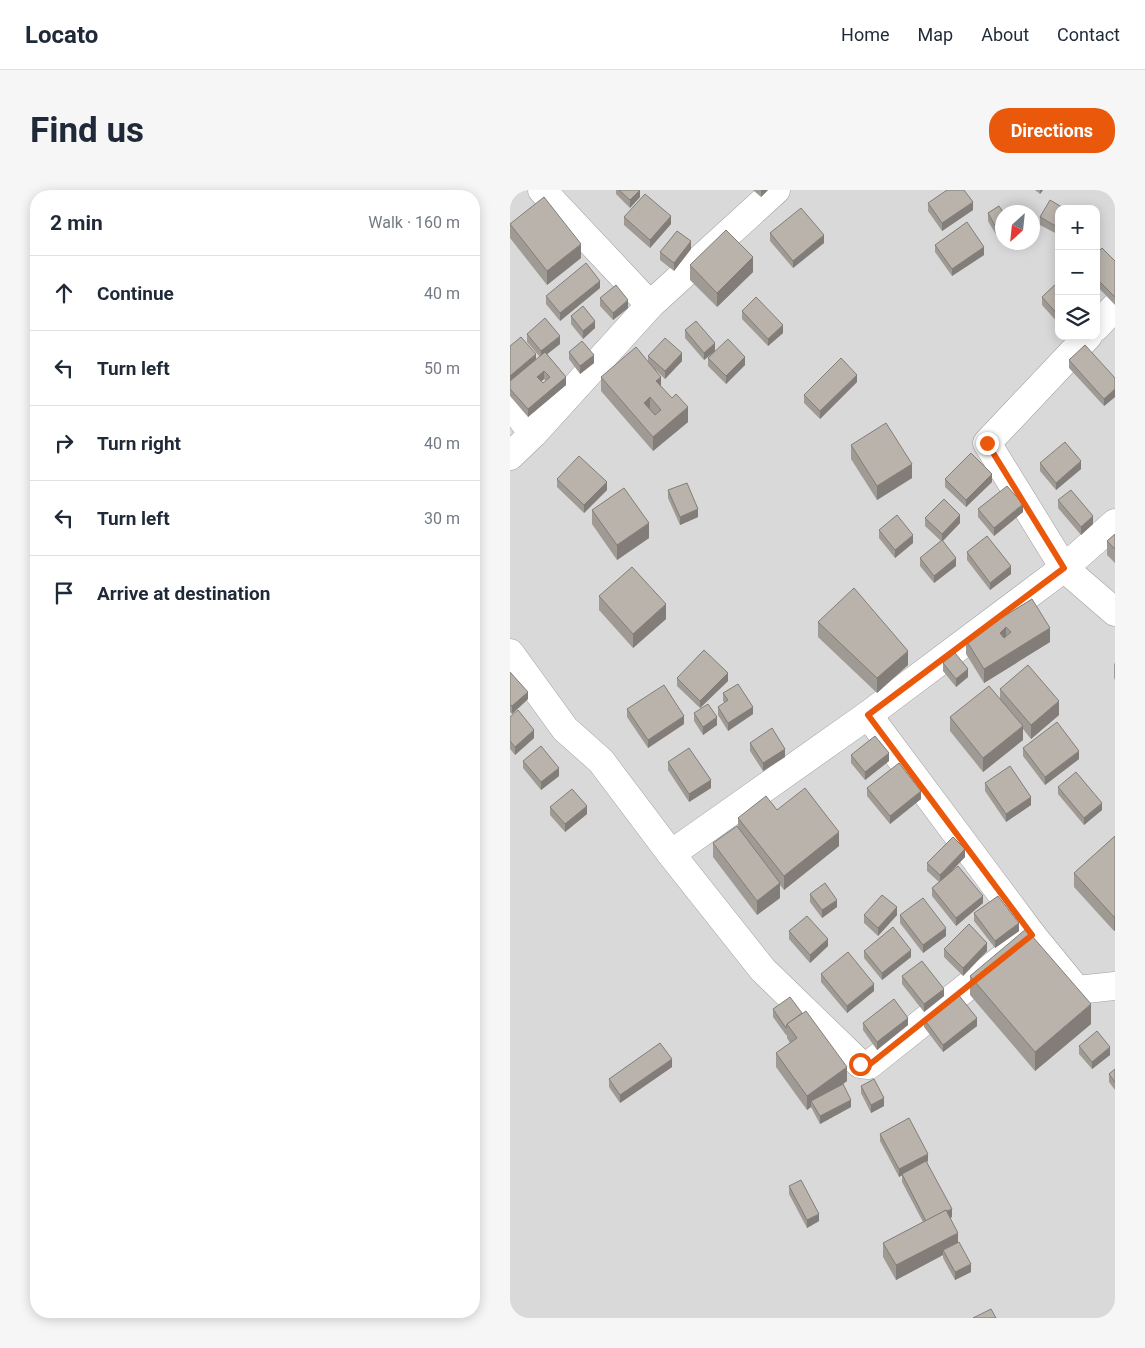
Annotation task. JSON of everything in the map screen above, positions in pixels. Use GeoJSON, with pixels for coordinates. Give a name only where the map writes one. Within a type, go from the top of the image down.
{"type":"FeatureCollection","features":[{"type":"Feature","properties":{"kind":"street"},"geometry":{"type":"LineString","coordinates":[[542,190],[650,305]]}},
{"type":"Feature","properties":{"kind":"street"},"geometry":{"type":"LineString","coordinates":[[510,456],[533,434],[650,305],[776,190]]}},
{"type":"Feature","properties":{"kind":"street"},"geometry":{"type":"LineString","coordinates":[[1100,323],[1115,307]]}},
{"type":"Feature","properties":{"kind":"street"},"geometry":{"type":"LineString","coordinates":[[1084,340],[987,443],[1064,568],[1115,612]]}},
{"type":"Feature","properties":{"kind":"street"},"geometry":{"type":"LineString","coordinates":[[510,403],[533,434]]}},
{"type":"Feature","properties":{"kind":"street"},"geometry":{"type":"LineString","coordinates":[[670,854],[868,715],[1064,568],[1115,523]]}},
{"type":"Feature","properties":{"kind":"street"},"geometry":{"type":"LineString","coordinates":[[510,653],[565,729],[601,761],[670,854],[763,970],[860,1064],[869,1065],[1032,935]]}},
{"type":"Feature","properties":{"kind":"street"},"geometry":{"type":"LineString","coordinates":[[868,715],[1032,935],[1077,990],[1115,986]]}},
{"type":"Feature","properties":{"kind":"shaded area"},"geometry":{"type":"Polygon","coordinates":[[[510,190],[1115,190],[1115,1318],[510,1318],[510,190]]]}},
{"type":"Feature","properties":{"kind":"building"},"geometry":{"type":"Polygon","coordinates":[[[619,190],[640,190],[630,200],[619,190]]]}},
{"type":"Feature","properties":{"kind":"building"},"geometry":{"type":"Polygon","coordinates":[[[947,190],[964,190],[973,202],[942,223],[928,203],[947,190]]]}},
{"type":"Feature","properties":{"kind":"building"},"geometry":{"type":"Polygon","coordinates":[[[645,194],[671,216],[650,240],[624,217],[645,194]]]}},
{"type":"Feature","properties":{"kind":"building"},"geometry":{"type":"Polygon","coordinates":[[[544,197],[581,244],[547,271],[510,224],[544,197]]]}},
{"type":"Feature","properties":{"kind":"building"},"geometry":{"type":"Polygon","coordinates":[[[1050,200],[1058,205],[1055,205],[1055,226],[1040,217],[1050,200]]]}},
{"type":"Feature","properties":{"kind":"building"},"geometry":{"type":"Polygon","coordinates":[[[801,208],[824,235],[793,261],[770,233],[801,208]]]}},
{"type":"Feature","properties":{"kind":"building"},"geometry":{"type":"Polygon","coordinates":[[[995,209],[995,226],[988,213],[995,209]]]}},
{"type":"Feature","properties":{"kind":"building"},"geometry":{"type":"Polygon","coordinates":[[[967,222],[984,247],[952,269],[935,245],[967,222]]]}},
{"type":"Feature","properties":{"kind":"building"},"geometry":{"type":"Polygon","coordinates":[[[726,230],[753,257],[717,293],[690,265],[726,230]]]}},
{"type":"Feature","properties":{"kind":"building"},"geometry":{"type":"Polygon","coordinates":[[[677,231],[691,241],[674,263],[660,252],[677,231]]]}},
{"type":"Feature","properties":{"kind":"building"},"geometry":{"type":"Polygon","coordinates":[[[1102,248],[1115,261],[1115,297],[1100,282],[1100,250],[1102,248]]]}},
{"type":"Feature","properties":{"kind":"building"},"geometry":{"type":"Polygon","coordinates":[[[586,263],[600,281],[560,313],[546,296],[586,263]]]}},
{"type":"Feature","properties":{"kind":"building"},"geometry":{"type":"Polygon","coordinates":[[[616,285],[628,300],[613,313],[600,298],[616,285]]]}},
{"type":"Feature","properties":{"kind":"building"},"geometry":{"type":"Polygon","coordinates":[[[1055,285],[1055,312],[1042,297],[1055,285]]]}},
{"type":"Feature","properties":{"kind":"building"},"geometry":{"type":"Polygon","coordinates":[[[756,297],[783,325],[768,339],[742,311],[756,297]]]}},
{"type":"Feature","properties":{"kind":"building"},"geometry":{"type":"Polygon","coordinates":[[[583,306],[595,321],[583,331],[571,316],[583,306]]]}},
{"type":"Feature","properties":{"kind":"building"},"geometry":{"type":"Polygon","coordinates":[[[545,318],[560,336],[541,351],[527,334],[545,318]]]}},
{"type":"Feature","properties":{"kind":"building"},"geometry":{"type":"Polygon","coordinates":[[[696,321],[715,343],[704,353],[685,330],[696,321]]]}},
{"type":"Feature","properties":{"kind":"building"},"geometry":{"type":"Polygon","coordinates":[[[521,337],[536,354],[510,376],[510,346],[521,337]]]}},
{"type":"Feature","properties":{"kind":"building"},"geometry":{"type":"Polygon","coordinates":[[[665,338],[682,353],[665,371],[648,356],[665,338]]]}},
{"type":"Feature","properties":{"kind":"building"},"geometry":{"type":"Polygon","coordinates":[[[728,339],[745,357],[726,376],[708,358],[728,339]]]}},
{"type":"Feature","properties":{"kind":"building"},"geometry":{"type":"Polygon","coordinates":[[[582,341],[594,355],[580,366],[569,352],[582,341]]]}},
{"type":"Feature","properties":{"kind":"building"},"geometry":{"type":"Polygon","coordinates":[[[1085,345],[1115,378],[1115,389],[1104,399],[1069,360],[1085,345]]]}},
{"type":"Feature","properties":{"kind":"building"},"geometry":{"type":"Polygon","coordinates":[[[636,347],[661,377],[656,381],[672,398],[676,394],[688,407],[653,437],[601,377],[636,347]],[[650,397],[644,403],[655,415],[661,410],[650,397]]]}},
{"type":"Feature","properties":{"kind":"building"},"geometry":{"type":"Polygon","coordinates":[[[545,352],[566,377],[528,409],[510,389],[510,381],[545,352]],[[544,371],[537,377],[543,383],[550,377],[544,371]]]}},
{"type":"Feature","properties":{"kind":"building"},"geometry":{"type":"Polygon","coordinates":[[[841,358],[857,375],[820,411],[804,395],[841,358]]]}},
{"type":"Feature","properties":{"kind":"building"},"geometry":{"type":"Polygon","coordinates":[[[886,423],[912,464],[877,486],[851,445],[886,423]]]}},
{"type":"Feature","properties":{"kind":"building"},"geometry":{"type":"Polygon","coordinates":[[[1065,442],[1081,461],[1056,483],[1040,463],[1065,442]]]}},
{"type":"Feature","properties":{"kind":"building"},"geometry":{"type":"Polygon","coordinates":[[[971,453],[992,474],[966,500],[945,479],[971,453]]]}},
{"type":"Feature","properties":{"kind":"building"},"geometry":{"type":"Polygon","coordinates":[[[579,456],[607,482],[584,505],[557,479],[579,456]]]}},
{"type":"Feature","properties":{"kind":"building"},"geometry":{"type":"Polygon","coordinates":[[[687,483],[698,509],[680,517],[668,490],[687,483]]]}},
{"type":"Feature","properties":{"kind":"building"},"geometry":{"type":"Polygon","coordinates":[[[1007,486],[1023,504],[994,528],[978,509],[1007,486]]]}},
{"type":"Feature","properties":{"kind":"building"},"geometry":{"type":"Polygon","coordinates":[[[624,488],[649,523],[617,545],[592,510],[624,488]]]}},
{"type":"Feature","properties":{"kind":"building"},"geometry":{"type":"Polygon","coordinates":[[[1071,490],[1093,516],[1081,527],[1058,500],[1071,490]]]}},
{"type":"Feature","properties":{"kind":"building"},"geometry":{"type":"Polygon","coordinates":[[[944,499],[960,515],[942,534],[925,518],[944,499]]]}},
{"type":"Feature","properties":{"kind":"building"},"geometry":{"type":"Polygon","coordinates":[[[897,515],[913,535],[895,550],[879,530],[897,515]]]}},
{"type":"Feature","properties":{"kind":"building"},"geometry":{"type":"Polygon","coordinates":[[[1115,534],[1115,549],[1107,541],[1115,534]]]}},
{"type":"Feature","properties":{"kind":"building"},"geometry":{"type":"Polygon","coordinates":[[[987,536],[1011,566],[990,583],[967,552],[987,536]]]}},
{"type":"Feature","properties":{"kind":"building"},"geometry":{"type":"Polygon","coordinates":[[[942,540],[956,558],[934,576],[920,558],[942,540]]]}},
{"type":"Feature","properties":{"kind":"building"},"geometry":{"type":"Polygon","coordinates":[[[632,567],[666,604],[633,634],[599,596],[632,567]]]}},
{"type":"Feature","properties":{"kind":"building"},"geometry":{"type":"Polygon","coordinates":[[[854,588],[908,651],[877,678],[818,622],[854,588]]]}},
{"type":"Feature","properties":{"kind":"building"},"geometry":{"type":"Polygon","coordinates":[[[1032,599],[1050,628],[984,669],[966,640],[1032,599]],[[1006,627],[1000,633],[1004,638],[1011,632],[1006,627]]]}},
{"type":"Feature","properties":{"kind":"building"},"geometry":{"type":"Polygon","coordinates":[[[704,650],[728,673],[700,701],[677,678],[704,650]]]}},
{"type":"Feature","properties":{"kind":"building"},"geometry":{"type":"Polygon","coordinates":[[[955,653],[968,669],[956,679],[943,663],[955,653]]]}},
{"type":"Feature","properties":{"kind":"building"},"geometry":{"type":"Polygon","coordinates":[[[1028,665],[1059,701],[1031,725],[1000,689],[1028,665]]]}},
{"type":"Feature","properties":{"kind":"building"},"geometry":{"type":"Polygon","coordinates":[[[510,672],[528,692],[512,706],[510,705],[510,672]]]}},
{"type":"Feature","properties":{"kind":"building"},"geometry":{"type":"Polygon","coordinates":[[[738,684],[753,707],[728,723],[718,707],[728,700],[723,693],[738,684]]]}},
{"type":"Feature","properties":{"kind":"building"},"geometry":{"type":"Polygon","coordinates":[[[664,685],[684,716],[648,740],[627,709],[664,685]]]}},
{"type":"Feature","properties":{"kind":"building"},"geometry":{"type":"Polygon","coordinates":[[[989,686],[1023,726],[983,758],[950,717],[989,686]]]}},
{"type":"Feature","properties":{"kind":"building"},"geometry":{"type":"Polygon","coordinates":[[[708,704],[717,717],[703,727],[694,713],[708,704]]]}},
{"type":"Feature","properties":{"kind":"building"},"geometry":{"type":"Polygon","coordinates":[[[518,710],[534,730],[515,747],[510,741],[510,717],[518,710]]]}},
{"type":"Feature","properties":{"kind":"building"},"geometry":{"type":"Polygon","coordinates":[[[1057,722],[1079,751],[1045,777],[1023,748],[1057,722]]]}},
{"type":"Feature","properties":{"kind":"building"},"geometry":{"type":"Polygon","coordinates":[[[772,728],[785,749],[763,763],[750,743],[772,728]]]}},
{"type":"Feature","properties":{"kind":"building"},"geometry":{"type":"Polygon","coordinates":[[[875,736],[889,753],[865,772],[851,755],[875,736]]]}},
{"type":"Feature","properties":{"kind":"building"},"geometry":{"type":"Polygon","coordinates":[[[541,746],[559,768],[541,782],[523,761],[541,746]]]}},
{"type":"Feature","properties":{"kind":"building"},"geometry":{"type":"Polygon","coordinates":[[[689,748],[711,780],[689,794],[668,762],[689,748]]]}},
{"type":"Feature","properties":{"kind":"building"},"geometry":{"type":"Polygon","coordinates":[[[899,763],[921,791],[890,816],[867,788],[899,763]]]}},
{"type":"Feature","properties":{"kind":"building"},"geometry":{"type":"Polygon","coordinates":[[[1010,766],[1031,797],[1006,814],[985,783],[1010,766]]]}},
{"type":"Feature","properties":{"kind":"building"},"geometry":{"type":"Polygon","coordinates":[[[1076,772],[1102,803],[1084,818],[1058,787],[1076,772]]]}},
{"type":"Feature","properties":{"kind":"building"},"geometry":{"type":"Polygon","coordinates":[[[805,788],[839,832],[784,876],[738,818],[766,796],[777,810],[805,788]]]}},
{"type":"Feature","properties":{"kind":"building"},"geometry":{"type":"Polygon","coordinates":[[[572,789],[587,806],[565,824],[550,807],[572,789]]]}},
{"type":"Feature","properties":{"kind":"building"},"geometry":{"type":"Polygon","coordinates":[[[737,826],[780,883],[757,901],[713,843],[737,826]]]}},
{"type":"Feature","properties":{"kind":"building"},"geometry":{"type":"Polygon","coordinates":[[[1115,836],[1115,916],[1114,917],[1074,873],[1115,836]]]}},
{"type":"Feature","properties":{"kind":"building"},"geometry":{"type":"Polygon","coordinates":[[[953,837],[965,849],[940,875],[927,863],[953,837]]]}},
{"type":"Feature","properties":{"kind":"building"},"geometry":{"type":"Polygon","coordinates":[[[958,866],[983,896],[956,918],[932,888],[958,866]]]}},
{"type":"Feature","properties":{"kind":"building"},"geometry":{"type":"Polygon","coordinates":[[[825,883],[837,900],[822,910],[810,894],[825,883]]]}},
{"type":"Feature","properties":{"kind":"building"},"geometry":{"type":"Polygon","coordinates":[[[882,895],[897,907],[878,928],[864,915],[882,895]]]}},
{"type":"Feature","properties":{"kind":"building"},"geometry":{"type":"Polygon","coordinates":[[[998,896],[1019,923],[995,941],[974,913],[998,896]]]}},
{"type":"Feature","properties":{"kind":"building"},"geometry":{"type":"Polygon","coordinates":[[[923,898],[946,928],[923,945],[900,915],[923,898]]]}},
{"type":"Feature","properties":{"kind":"building"},"geometry":{"type":"Polygon","coordinates":[[[807,916],[828,939],[810,955],[789,931],[807,916]]]}},
{"type":"Feature","properties":{"kind":"building"},"geometry":{"type":"Polygon","coordinates":[[[969,924],[987,943],[963,968],[944,949],[969,924]]]}},
{"type":"Feature","properties":{"kind":"building"},"geometry":{"type":"Polygon","coordinates":[[[893,927],[911,950],[882,973],[864,951],[893,927]]]}},
{"type":"Feature","properties":{"kind":"building"},"geometry":{"type":"Polygon","coordinates":[[[1026,929],[1091,1004],[1035,1052],[970,976],[1026,929]]]}},
{"type":"Feature","properties":{"kind":"building"},"geometry":{"type":"Polygon","coordinates":[[[848,952],[874,984],[847,1006],[821,974],[848,952]]]}},
{"type":"Feature","properties":{"kind":"building"},"geometry":{"type":"Polygon","coordinates":[[[922,961],[944,989],[924,1004],[902,976],[922,961]]]}},
{"type":"Feature","properties":{"kind":"building"},"geometry":{"type":"Polygon","coordinates":[[[957,993],[977,1018],[943,1045],[924,1019],[957,993]]]}},
{"type":"Feature","properties":{"kind":"building"},"geometry":{"type":"Polygon","coordinates":[[[790,997],[802,1013],[787,1024],[786,1028],[773,1009],[790,997]]]}},
{"type":"Feature","properties":{"kind":"building"},"geometry":{"type":"Polygon","coordinates":[[[894,999],[908,1018],[877,1042],[863,1023],[894,999]]]}},
{"type":"Feature","properties":{"kind":"building"},"geometry":{"type":"Polygon","coordinates":[[[806,1011],[847,1067],[807,1096],[776,1053],[797,1038],[787,1024],[806,1011]]]}},
{"type":"Feature","properties":{"kind":"building"},"geometry":{"type":"Polygon","coordinates":[[[1097,1031],[1110,1047],[1092,1062],[1079,1046],[1097,1031]]]}},
{"type":"Feature","properties":{"kind":"building"},"geometry":{"type":"Polygon","coordinates":[[[660,1043],[672,1059],[620,1095],[609,1079],[660,1043]]]}},
{"type":"Feature","properties":{"kind":"building"},"geometry":{"type":"Polygon","coordinates":[[[1115,1069],[1115,1082],[1109,1074],[1115,1069]]]}},
{"type":"Feature","properties":{"kind":"building"},"geometry":{"type":"Polygon","coordinates":[[[874,1079],[884,1098],[871,1105],[861,1086],[874,1079]]]}},
{"type":"Feature","properties":{"kind":"building"},"geometry":{"type":"Polygon","coordinates":[[[843,1084],[851,1100],[820,1116],[811,1101],[843,1084]]]}},
{"type":"Feature","properties":{"kind":"building"},"geometry":{"type":"Polygon","coordinates":[[[909,1118],[928,1154],[899,1169],[880,1134],[909,1118]]]}},
{"type":"Feature","properties":{"kind":"building"},"geometry":{"type":"Polygon","coordinates":[[[926,1161],[952,1209],[946,1210],[926,1221],[902,1174],[926,1161]]]}},
{"type":"Feature","properties":{"kind":"building"},"geometry":{"type":"Polygon","coordinates":[[[801,1180],[819,1214],[807,1220],[789,1186],[801,1180]]]}},
{"type":"Feature","properties":{"kind":"building"},"geometry":{"type":"Polygon","coordinates":[[[946,1210],[958,1233],[896,1265],[883,1243],[946,1210]]]}},
{"type":"Feature","properties":{"kind":"building"},"geometry":{"type":"Polygon","coordinates":[[[959,1242],[971,1264],[955,1272],[943,1250],[959,1242]]]}},
{"type":"Feature","properties":{"kind":"building"},"geometry":{"type":"Polygon","coordinates":[[[991,1309],[996,1318],[973,1318],[991,1309]]]}},
{"type":"Feature","properties":{"kind":"route"},"geometry":{"type":"LineString","coordinates":[[860,1064],[869,1065],[1032,935],[868,715],[1064,568],[987,443]]}}]}
